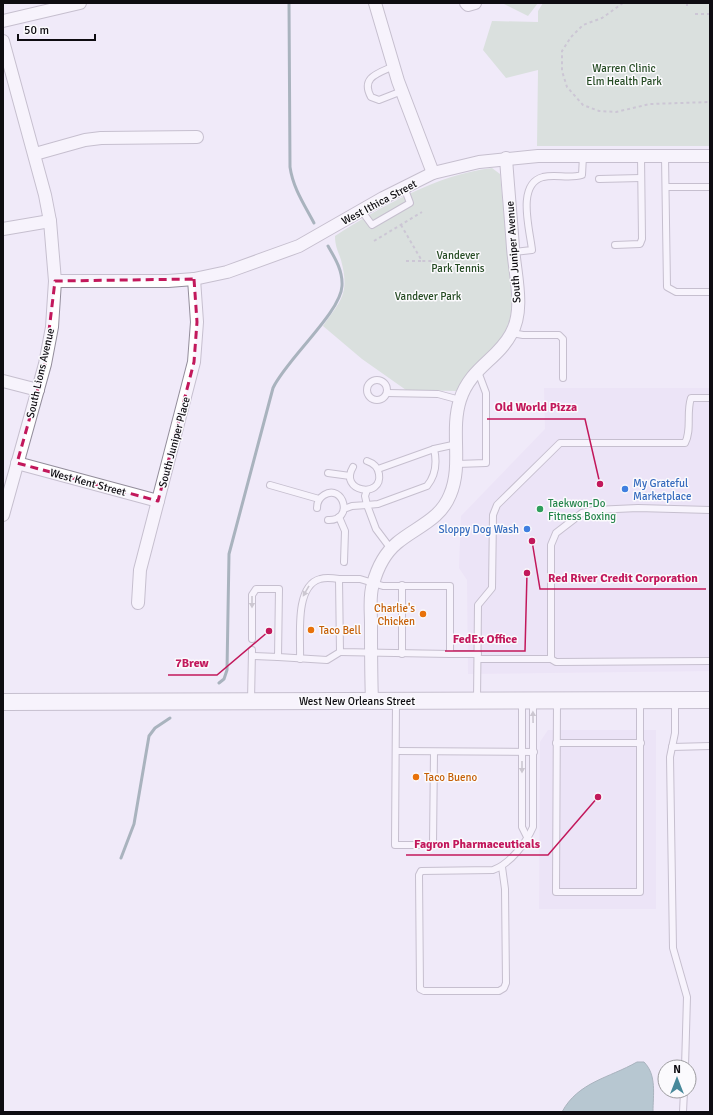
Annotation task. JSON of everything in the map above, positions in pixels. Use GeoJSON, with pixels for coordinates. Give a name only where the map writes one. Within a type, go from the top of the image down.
{"type":"FeatureCollection","features":[{"type":"Feature","properties":{"kind":"main road","name":"West New Orleans Street"},"geometry":{"type":"LineString","coordinates":[[3,702],[710,700]]}},
{"type":"Feature","properties":{"kind":"street"},"geometry":{"type":"LineString","coordinates":[[3,21],[80,3]]}},
{"type":"Feature","properties":{"kind":"street"},"geometry":{"type":"LineString","coordinates":[[375,3],[402,91],[433,173]]}},
{"type":"Feature","properties":{"kind":"street"},"geometry":{"type":"LineString","coordinates":[[466,3],[468,5],[475,3]]}},
{"type":"Feature","properties":{"kind":"street","name":"South Lions Avenue"},"geometry":{"type":"LineString","coordinates":[[3,41],[9,86],[34,154],[46,195],[50,221],[55,282],[52,327],[38,390],[3,515]]}},
{"type":"Feature","properties":{"kind":"street"},"geometry":{"type":"LineString","coordinates":[[34,154],[85,140],[101,138],[197,137]]}},
{"type":"Feature","properties":{"kind":"street","name":"West Ithica Street"},"geometry":{"type":"LineString","coordinates":[[55,282],[142,282],[194,279],[226,272],[300,246],[361,210],[433,173],[479,162],[506,158],[583,156],[710,156]]}},
{"type":"Feature","properties":{"kind":"street","name":"South Juniper Avenue"},"geometry":{"type":"LineString","coordinates":[[372,701],[370,598],[377,570],[391,549],[433,518],[442,509],[450,497],[457,464],[460,400],[477,369],[506,343],[512,333],[518,310],[506,158]]}},
{"type":"Feature","properties":{"kind":"street"},"geometry":{"type":"LineString","coordinates":[[3,229],[50,221]]}},
{"type":"Feature","properties":{"kind":"street","name":"South Juniper Place"},"geometry":{"type":"LineString","coordinates":[[138,603],[140,570],[194,362],[197,322],[194,279]]}},
{"type":"Feature","properties":{"kind":"street"},"geometry":{"type":"LineString","coordinates":[[3,381],[38,390]]}},
{"type":"Feature","properties":{"kind":"street","name":"West Kent Street"},"geometry":{"type":"LineString","coordinates":[[17,463],[158,501]]}},
{"type":"Feature","properties":{"kind":"lane"},"geometry":{"type":"LineString","coordinates":[[394,66],[373,76],[368,82],[367,90],[371,97],[379,100],[402,91]]}},
{"type":"Feature","properties":{"kind":"lane"},"geometry":{"type":"LineString","coordinates":[[514,252],[532,250],[527,202],[527,192],[530,186],[536,180],[543,177],[576,177],[582,175],[583,156]]}},
{"type":"Feature","properties":{"kind":"lane"},"geometry":{"type":"LineString","coordinates":[[615,245],[640,244],[642,238],[641,156]]}},
{"type":"Feature","properties":{"kind":"lane"},"geometry":{"type":"LineString","coordinates":[[665,156],[667,287],[676,292],[710,292]]}},
{"type":"Feature","properties":{"kind":"lane"},"geometry":{"type":"LineString","coordinates":[[600,179],[641,178]]}},
{"type":"Feature","properties":{"kind":"lane"},"geometry":{"type":"LineString","coordinates":[[361,210],[372,225],[410,203],[404,187]]}},
{"type":"Feature","properties":{"kind":"lane"},"geometry":{"type":"LineString","coordinates":[[666,187],[710,187]]}},
{"type":"Feature","properties":{"kind":"lane"},"geometry":{"type":"LineString","coordinates":[[512,333],[523,336],[559,335],[563,339],[564,378]]}},
{"type":"Feature","properties":{"kind":"lane"},"geometry":{"type":"LineString","coordinates":[[457,464],[486,464],[486,393],[477,369]]}},
{"type":"Feature","properties":{"kind":"lane"},"geometry":{"type":"LineString","coordinates":[[387,393],[438,394],[460,400]]}},
{"type":"Feature","properties":{"kind":"lane"},"geometry":{"type":"LineString","coordinates":[[477,700],[478,605],[492,588],[493,515],[497,505],[560,443],[685,443],[688,437],[688,407],[691,398],[710,398]]}},
{"type":"Feature","properties":{"kind":"lane"},"geometry":{"type":"LineString","coordinates":[[378,469],[434,449],[457,444]]}},
{"type":"Feature","properties":{"kind":"lane"},"geometry":{"type":"LineString","coordinates":[[328,520],[339,517],[344,509],[352,506],[378,504],[427,486],[431,481],[435,466],[434,449]]}},
{"type":"Feature","properties":{"kind":"lane"},"geometry":{"type":"LineString","coordinates":[[353,466],[350,476],[353,485],[362,490],[372,489],[378,483],[378,469],[375,465],[367,461]]}},
{"type":"Feature","properties":{"kind":"lane"},"geometry":{"type":"LineString","coordinates":[[328,473],[350,476]]}},
{"type":"Feature","properties":{"kind":"lane"},"geometry":{"type":"LineString","coordinates":[[270,485],[319,499]]}},
{"type":"Feature","properties":{"kind":"lane"},"geometry":{"type":"LineString","coordinates":[[367,490],[365,496],[367,505],[376,529],[391,549]]}},
{"type":"Feature","properties":{"kind":"lane"},"geometry":{"type":"LineString","coordinates":[[317,508],[319,499],[327,494],[336,494],[343,500],[344,509]]}},
{"type":"Feature","properties":{"kind":"lane"},"geometry":{"type":"LineString","coordinates":[[551,659],[551,545],[556,533],[582,513],[594,510],[638,508],[710,510]]}},
{"type":"Feature","properties":{"kind":"lane"},"geometry":{"type":"LineString","coordinates":[[339,517],[345,531],[344,562]]}},
{"type":"Feature","properties":{"kind":"lane"},"geometry":{"type":"LineString","coordinates":[[300,659],[301,606],[304,592],[308,587],[320,579],[360,579],[383,586],[450,586],[450,654]]}},
{"type":"Feature","properties":{"kind":"lane"},"geometry":{"type":"LineString","coordinates":[[339,579],[340,652]]}},
{"type":"Feature","properties":{"kind":"lane"},"geometry":{"type":"LineString","coordinates":[[402,585],[402,654]]}},
{"type":"Feature","properties":{"kind":"lane"},"geometry":{"type":"LineString","coordinates":[[252,639],[252,595],[256,589],[279,589],[278,657]]}},
{"type":"Feature","properties":{"kind":"lane"},"geometry":{"type":"LineString","coordinates":[[251,701],[252,650]]}},
{"type":"Feature","properties":{"kind":"lane"},"geometry":{"type":"LineString","coordinates":[[252,656],[327,660],[340,652],[450,654],[478,657],[551,659],[556,662],[710,661]]}},
{"type":"Feature","properties":{"kind":"lane"},"geometry":{"type":"LineString","coordinates":[[527,700],[522,752],[522,827],[528,838]]}},
{"type":"Feature","properties":{"kind":"lane"},"geometry":{"type":"LineString","coordinates":[[502,867],[506,889],[506,983],[504,988],[499,991],[424,991],[420,989],[419,875],[421,871],[493,870],[502,867],[528,838],[533,827],[534,752],[527,700]]}},
{"type":"Feature","properties":{"kind":"lane"},"geometry":{"type":"LineString","coordinates":[[557,700],[556,892],[640,892],[640,700]]}},
{"type":"Feature","properties":{"kind":"lane"},"geometry":{"type":"LineString","coordinates":[[674,700],[675,732],[670,757],[673,948],[687,997],[685,1059]]}},
{"type":"Feature","properties":{"kind":"lane"},"geometry":{"type":"LineString","coordinates":[[396,701],[397,751],[395,845],[433,845],[434,752]]}},
{"type":"Feature","properties":{"kind":"lane"},"geometry":{"type":"LineString","coordinates":[[556,743],[641,743]]}},
{"type":"Feature","properties":{"kind":"lane"},"geometry":{"type":"LineString","coordinates":[[672,747],[710,746]]}},
{"type":"Feature","properties":{"kind":"lane"},"geometry":{"type":"LineString","coordinates":[[397,751],[534,752]]}},
{"type":"Feature","properties":{"kind":"lane"},"geometry":{"type":"LineString","coordinates":[[683,1112],[684,1099]]}},
{"type":"Feature","properties":{"kind":"path"},"geometry":{"type":"LineString","coordinates":[[623,3],[602,18],[583,25],[571,37],[562,51],[562,71],[567,87],[583,105],[599,111],[616,112],[650,104],[710,102]]}},
{"type":"Feature","properties":{"kind":"path"},"geometry":{"type":"LineString","coordinates":[[687,3],[687,9]]}},
{"type":"Feature","properties":{"kind":"path"},"geometry":{"type":"LineString","coordinates":[[695,14],[710,14]]}},
{"type":"Feature","properties":{"kind":"path"},"geometry":{"type":"LineString","coordinates":[[374,241],[422,212]]}},
{"type":"Feature","properties":{"kind":"path"},"geometry":{"type":"LineString","coordinates":[[401,225],[422,261]]}},
{"type":"Feature","properties":{"kind":"path"},"geometry":{"type":"LineString","coordinates":[[406,261],[432,261]]}},
{"type":"Feature","properties":{"kind":"highlighted area"},"geometry":{"type":"Polygon","coordinates":[[[194,279],[197,322],[194,362],[158,501],[17,463],[45,364],[55,281],[194,279]]]}},
{"type":"Feature","properties":{"kind":"shaded area"},"geometry":{"type":"Polygon","coordinates":[[[544,388],[710,388],[710,671],[468,674],[467,580],[459,568],[461,516],[545,429],[544,388]]]}},
{"type":"Feature","properties":{"kind":"shaded area"},"geometry":{"type":"Polygon","coordinates":[[[548,730],[656,730],[656,909],[539,909],[540,742],[548,730]]]}},
{"type":"Feature","properties":{"kind":"shaded area"},"geometry":{"type":"Polygon","coordinates":[[[637,1062],[644,1062],[653,1079],[653,1112],[562,1112],[569,1102],[585,1087],[637,1062]]]}},
{"type":"Feature","properties":{"kind":"green space"},"geometry":{"type":"Polygon","coordinates":[[[502,3],[538,3],[528,16],[502,3]]]}},
{"type":"Feature","properties":{"kind":"green space","name":"Warren Clinic Elm Health Park"},"geometry":{"type":"Polygon","coordinates":[[[543,3],[710,3],[710,146],[537,146],[538,70],[506,78],[483,50],[492,21],[538,22],[538,11],[543,3]]]}},
{"type":"Feature","properties":{"kind":"green space","name":"Vandever Park"},"geometry":{"type":"Polygon","coordinates":[[[492,168],[500,174],[513,311],[501,343],[471,369],[456,391],[406,390],[362,359],[323,326],[339,303],[344,289],[344,272],[336,246],[335,236],[410,193],[450,177],[492,168]]]}},
{"type":"Feature","properties":{"kind":"waterway"},"geometry":{"type":"LineString","coordinates":[[289,3],[290,167],[296,189],[314,223]]}},
{"type":"Feature","properties":{"kind":"waterway"},"geometry":{"type":"LineString","coordinates":[[219,683],[224,679],[227,670],[229,554],[273,388],[289,364],[333,309],[339,297],[342,286],[340,270],[328,246]]}},
{"type":"Feature","properties":{"kind":"waterway"},"geometry":{"type":"LineString","coordinates":[[121,858],[134,824],[149,736],[155,728],[170,718]]}},
{"type":"Feature","properties":{"kind":"place","name":"Old World Pizza"},"geometry":{"type":"Point","coordinates":[600,484]}},
{"type":"Feature","properties":{"kind":"place","name":"My Grateful Marketplace"},"geometry":{"type":"Point","coordinates":[625,489]}},
{"type":"Feature","properties":{"kind":"place","name":"Taekwon-Do Fitness Boxing"},"geometry":{"type":"Point","coordinates":[540,509]}},
{"type":"Feature","properties":{"kind":"place","name":"Sloppy Dog Wash"},"geometry":{"type":"Point","coordinates":[527,529]}},
{"type":"Feature","properties":{"kind":"place","name":"Red River Credit Corporation"},"geometry":{"type":"Point","coordinates":[532,541]}},
{"type":"Feature","properties":{"kind":"place","name":"FedEx Office"},"geometry":{"type":"Point","coordinates":[527,573]}},
{"type":"Feature","properties":{"kind":"place","name":"Charlie's Chicken"},"geometry":{"type":"Point","coordinates":[423,614]}},
{"type":"Feature","properties":{"kind":"place","name":"Taco Bell"},"geometry":{"type":"Point","coordinates":[311,630]}},
{"type":"Feature","properties":{"kind":"place","name":"7Brew"},"geometry":{"type":"Point","coordinates":[269,631]}},
{"type":"Feature","properties":{"kind":"place","name":"Taco Bueno"},"geometry":{"type":"Point","coordinates":[416,777]}},
{"type":"Feature","properties":{"kind":"place","name":"Fagron Pharmaceuticals"},"geometry":{"type":"Point","coordinates":[598,797]}},
{"type":"Feature","properties":{"kind":"park label","name":"Vandever Park Tennis"},"geometry":{"type":"Point","coordinates":[458,261]}}]}
